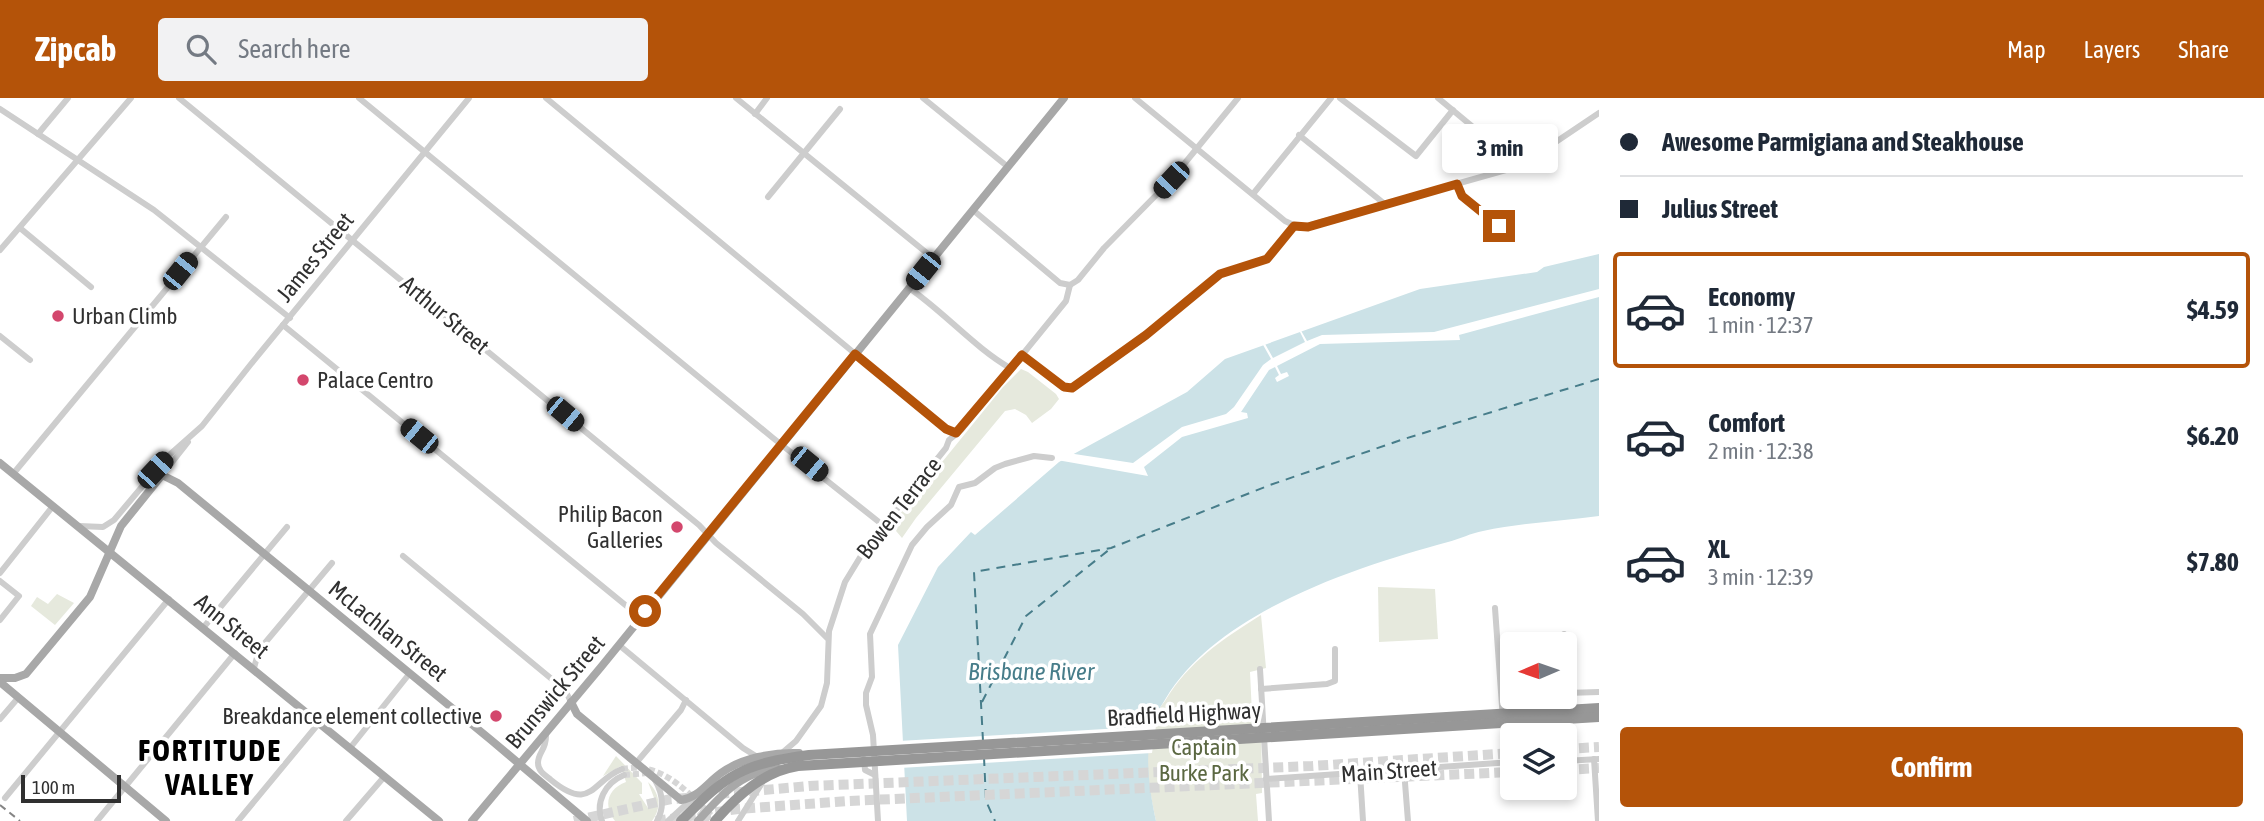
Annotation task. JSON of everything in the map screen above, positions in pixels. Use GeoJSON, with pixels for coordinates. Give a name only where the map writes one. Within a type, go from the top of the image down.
{"type":"FeatureCollection","features":[{"type":"Feature","properties":{"kind":"highway","name":"Bradfield Highway"},"geometry":{"type":"LineString","coordinates":[[715,821],[740,795],[768,776],[811,758],[1599,708]]}},
{"type":"Feature","properties":{"kind":"highway","name":"Bradfield Highway"},"geometry":{"type":"LineString","coordinates":[[681,821],[727,779],[776,757],[811,758],[1599,717]]}},
{"type":"Feature","properties":{"kind":"main road","name":"Brunswick Street"},"geometry":{"type":"LineString","coordinates":[[472,821],[619,645],[1064,98]]}},
{"type":"Feature","properties":{"kind":"main road","name":"Ann Street"},"geometry":{"type":"LineString","coordinates":[[0,463],[439,821]]}},
{"type":"Feature","properties":{"kind":"main road","name":"McLachlan Street"},"geometry":{"type":"LineString","coordinates":[[162,475],[173,480],[265,554],[587,821]]}},
{"type":"Feature","properties":{"kind":"main road","name":"James Street"},"geometry":{"type":"LineString","coordinates":[[0,680],[17,678],[28,672],[90,597],[121,526],[162,475]]}},
{"type":"Feature","properties":{"kind":"main road"},"geometry":{"type":"LineString","coordinates":[[0,680],[59,733],[166,821]]}},
{"type":"Feature","properties":{"kind":"main road"},"geometry":{"type":"LineString","coordinates":[[570,702],[577,713],[677,799],[693,798],[724,771],[759,758],[776,757]]}},
{"type":"Feature","properties":{"kind":"main road"},"geometry":{"type":"LineString","coordinates":[[698,821],[724,794],[745,778],[766,770],[782,769]]}},
{"type":"Feature","properties":{"kind":"street"},"geometry":{"type":"LineString","coordinates":[[38,134],[68,98]]}},
{"type":"Feature","properties":{"kind":"street"},"geometry":{"type":"LineString","coordinates":[[0,250],[131,98]]}},
{"type":"Feature","properties":{"kind":"street","name":"Arthur Street"},"geometry":{"type":"LineString","coordinates":[[179,98],[686,514],[827,638]]}},
{"type":"Feature","properties":{"kind":"street"},"geometry":{"type":"LineString","coordinates":[[359,98],[884,526]]}},
{"type":"Feature","properties":{"kind":"street","name":"James Street"},"geometry":{"type":"LineString","coordinates":[[162,475],[469,98]]}},
{"type":"Feature","properties":{"kind":"street"},"geometry":{"type":"LineString","coordinates":[[546,98],[946,429],[956,433]]}},
{"type":"Feature","properties":{"kind":"street"},"geometry":{"type":"LineString","coordinates":[[736,98],[933,258]]}},
{"type":"Feature","properties":{"kind":"street"},"geometry":{"type":"LineString","coordinates":[[755,114],[768,98]]}},
{"type":"Feature","properties":{"kind":"street"},"geometry":{"type":"LineString","coordinates":[[923,98],[1008,167]]}},
{"type":"Feature","properties":{"kind":"street"},"geometry":{"type":"LineString","coordinates":[[1135,98],[1294,226],[1308,227],[1520,166],[1599,113]]}},
{"type":"Feature","properties":{"kind":"street","name":"Bowen Terrace"},"geometry":{"type":"LineString","coordinates":[[776,757],[796,741],[821,706],[827,683],[827,638],[830,624],[845,582],[857,560],[947,449],[949,440],[1066,301],[1070,285],[1078,281],[1104,247],[1166,186],[1238,98]]}},
{"type":"Feature","properties":{"kind":"street"},"geometry":{"type":"LineString","coordinates":[[1253,194],[1331,98]]}},
{"type":"Feature","properties":{"kind":"street"},"geometry":{"type":"LineString","coordinates":[[1340,98],[1416,156],[1453,110]]}},
{"type":"Feature","properties":{"kind":"street"},"geometry":{"type":"LineString","coordinates":[[1438,98],[1520,166]]}},
{"type":"Feature","properties":{"kind":"street"},"geometry":{"type":"LineString","coordinates":[[0,109],[155,211],[290,317]]}},
{"type":"Feature","properties":{"kind":"street"},"geometry":{"type":"LineString","coordinates":[[768,197],[840,109]]}},
{"type":"Feature","properties":{"kind":"street"},"geometry":{"type":"LineString","coordinates":[[1299,135],[1386,205]]}},
{"type":"Feature","properties":{"kind":"street"},"geometry":{"type":"LineString","coordinates":[[1457,184],[1462,196],[1499,226]]}},
{"type":"Feature","properties":{"kind":"street"},"geometry":{"type":"LineString","coordinates":[[973,210],[1060,283],[1070,285]]}},
{"type":"Feature","properties":{"kind":"street"},"geometry":{"type":"LineString","coordinates":[[13,474],[226,217]]}},
{"type":"Feature","properties":{"kind":"street"},"geometry":{"type":"LineString","coordinates":[[1022,355],[1064,387],[1072,388],[1146,335],[1220,274],[1267,259],[1294,226]]}},
{"type":"Feature","properties":{"kind":"street"},"geometry":{"type":"LineString","coordinates":[[20,228],[91,287]]}},
{"type":"Feature","properties":{"kind":"street"},"geometry":{"type":"LineString","coordinates":[[909,288],[1010,368]]}},
{"type":"Feature","properties":{"kind":"street"},"geometry":{"type":"LineString","coordinates":[[283,325],[640,617]]}},
{"type":"Feature","properties":{"kind":"street"},"geometry":{"type":"LineString","coordinates":[[0,336],[30,360]]}},
{"type":"Feature","properties":{"kind":"street"},"geometry":{"type":"LineString","coordinates":[[946,429],[949,440]]}},
{"type":"Feature","properties":{"kind":"street","name":"James Street"},"geometry":{"type":"LineString","coordinates":[[79,526],[107,526],[167,457],[189,440]]}},
{"type":"Feature","properties":{"kind":"street"},"geometry":{"type":"LineString","coordinates":[[878,821],[876,775],[865,770],[864,748],[874,747],[866,705],[866,693],[872,677],[870,634],[912,545],[951,505],[963,484],[975,483],[1005,464],[1034,456],[1052,458]]}},
{"type":"Feature","properties":{"kind":"street"},"geometry":{"type":"LineString","coordinates":[[167,457],[173,480]]}},
{"type":"Feature","properties":{"kind":"street"},"geometry":{"type":"LineString","coordinates":[[0,573],[53,506]]}},
{"type":"Feature","properties":{"kind":"street"},"geometry":{"type":"LineString","coordinates":[[204,628],[287,527]]}},
{"type":"Feature","properties":{"kind":"street"},"geometry":{"type":"LineString","coordinates":[[403,556],[565,691],[570,702]]}},
{"type":"Feature","properties":{"kind":"street"},"geometry":{"type":"LineString","coordinates":[[254,668],[259,650],[332,563]]}},
{"type":"Feature","properties":{"kind":"street"},"geometry":{"type":"LineString","coordinates":[[0,581],[19,596],[0,620]]}},
{"type":"Feature","properties":{"kind":"street"},"geometry":{"type":"LineString","coordinates":[[5,797],[169,599]]}},
{"type":"Feature","properties":{"kind":"street"},"geometry":{"type":"LineString","coordinates":[[1496,608],[1506,723]]}},
{"type":"Feature","properties":{"kind":"street"},"geometry":{"type":"LineString","coordinates":[[815,625],[830,624]]}},
{"type":"Feature","properties":{"kind":"street"},"geometry":{"type":"LineString","coordinates":[[619,645],[743,748],[759,758]]}},
{"type":"Feature","properties":{"kind":"street"},"geometry":{"type":"LineString","coordinates":[[1261,689],[1327,684],[1335,681],[1335,649]]}},
{"type":"Feature","properties":{"kind":"street"},"geometry":{"type":"LineString","coordinates":[[97,821],[234,653]]}},
{"type":"Feature","properties":{"kind":"street"},"geometry":{"type":"LineString","coordinates":[[1260,668],[1269,821]]}},
{"type":"Feature","properties":{"kind":"street"},"geometry":{"type":"LineString","coordinates":[[350,748],[410,673]]}},
{"type":"Feature","properties":{"kind":"street"},"geometry":{"type":"LineString","coordinates":[[1577,693],[1599,692]]}},
{"type":"Feature","properties":{"kind":"street"},"geometry":{"type":"LineString","coordinates":[[0,719],[18,698]]}},
{"type":"Feature","properties":{"kind":"street"},"geometry":{"type":"LineString","coordinates":[[636,763],[686,700]]}},
{"type":"Feature","properties":{"kind":"street"},"geometry":{"type":"LineString","coordinates":[[238,821],[319,723]]}},
{"type":"Feature","properties":{"kind":"street"},"geometry":{"type":"LineString","coordinates":[[546,732],[547,745],[539,758],[538,767],[562,788],[578,793],[589,792],[611,775],[623,772],[604,793],[600,806],[602,821]]}},
{"type":"Feature","properties":{"kind":"street"},"geometry":{"type":"LineString","coordinates":[[1577,760],[1596,759],[1598,821]]}},
{"type":"Feature","properties":{"kind":"street","name":"Main Street"},"geometry":{"type":"LineString","coordinates":[[1266,779],[1500,763]]}},
{"type":"Feature","properties":{"kind":"street"},"geometry":{"type":"LineString","coordinates":[[1404,770],[1408,821]]}},
{"type":"Feature","properties":{"kind":"street"},"geometry":{"type":"LineString","coordinates":[[1360,772],[1363,821]]}},
{"type":"Feature","properties":{"kind":"street"},"geometry":{"type":"LineString","coordinates":[[346,821],[384,776]]}},
{"type":"Feature","properties":{"kind":"street"},"geometry":{"type":"LineString","coordinates":[[738,821],[768,776]]}},
{"type":"Feature","properties":{"kind":"street"},"geometry":{"type":"LineString","coordinates":[[653,778],[663,802],[657,821]]}},
{"type":"Feature","properties":{"kind":"street"},"geometry":{"type":"LineString","coordinates":[[668,821],[693,798]]}},
{"type":"Feature","properties":{"kind":"street"},"geometry":{"type":"LineString","coordinates":[[745,808],[745,821]]}},
{"type":"Feature","properties":{"kind":"green space"},"geometry":{"type":"Polygon","coordinates":[[[1021,369],[1059,399],[1051,409],[1032,423],[1026,415],[1015,409],[1005,411],[902,538],[891,525],[1003,387],[1021,369]]]}},
{"type":"Feature","properties":{"kind":"green space"},"geometry":{"type":"Polygon","coordinates":[[[1378,587],[1435,589],[1438,639],[1379,642],[1378,587]]]}},
{"type":"Feature","properties":{"kind":"green space"},"geometry":{"type":"Polygon","coordinates":[[[57,594],[74,603],[55,625],[31,606],[37,597],[48,604],[57,594]]]}},
{"type":"Feature","properties":{"kind":"green space","name":"Captain Burke Park"},"geometry":{"type":"Polygon","coordinates":[[[1261,615],[1266,668],[1250,672],[1252,714],[1261,714],[1262,793],[1256,794],[1258,821],[1156,821],[1149,783],[1148,744],[1156,714],[1174,687],[1196,663],[1220,642],[1261,615]]]}},
{"type":"Feature","properties":{"kind":"green space"},"geometry":{"type":"Polygon","coordinates":[[[616,756],[642,783],[642,794],[639,794],[648,808],[656,803],[648,782],[655,791],[658,806],[652,821],[615,821],[611,815],[608,804],[611,793],[626,782],[621,766],[603,776],[616,756]]]}},
{"type":"Feature","properties":{"kind":"water","name":"Brisbane River"},"geometry":{"type":"Polygon","coordinates":[[[1599,254],[1599,516],[1497,528],[1411,552],[1292,597],[1254,617],[1219,641],[1189,668],[1166,698],[1153,721],[1148,771],[1156,821],[907,821],[898,645],[938,567],[971,532],[975,535],[1059,462],[1187,392],[1225,359],[1420,289],[1537,272],[1544,267],[1599,254]]]}},
{"type":"Feature","properties":{"kind":"pier"},"geometry":{"type":"Polygon","coordinates":[[[1599,289],[1599,297],[1459,335],[1460,340],[1320,344],[1277,366],[1281,374],[1287,372],[1289,376],[1277,382],[1275,378],[1279,375],[1275,367],[1269,370],[1241,412],[1247,413],[1248,418],[1182,437],[1144,467],[1148,476],[1057,460],[1068,453],[1133,463],[1182,427],[1226,414],[1234,407],[1263,365],[1271,359],[1262,343],[1264,342],[1273,358],[1305,342],[1299,327],[1307,341],[1322,335],[1434,332],[1599,289]]]}},
{"type":"Feature","properties":{"kind":"pier"},"geometry":{"type":"Polygon","coordinates":[[[1156,726],[1152,753],[900,768],[899,741],[1156,726]]]}},
{"type":"Feature","properties":{"kind":"ferry route"},"geometry":{"type":"LineString","coordinates":[[983,741],[974,572],[1111,548],[1270,485],[1404,439],[1599,379]]}},
{"type":"Feature","properties":{"kind":"ferry route"},"geometry":{"type":"LineString","coordinates":[[982,702],[1026,616],[1110,549]]}},
{"type":"Feature","properties":{"kind":"ferry route"},"geometry":{"type":"LineString","coordinates":[[984,757],[986,801],[995,821]]}},
{"type":"Feature","properties":{"kind":"tunnel"},"geometry":{"type":"LineString","coordinates":[[1577,748],[1599,747]]}},
{"type":"Feature","properties":{"kind":"tunnel"},"geometry":{"type":"LineString","coordinates":[[719,794],[809,786],[1312,766],[1500,754]]}},
{"type":"Feature","properties":{"kind":"tunnel"},"geometry":{"type":"LineString","coordinates":[[1577,769],[1599,768]]}},
{"type":"Feature","properties":{"kind":"tunnel"},"geometry":{"type":"LineString","coordinates":[[622,769],[651,770],[663,775],[686,791],[717,821]]}},
{"type":"Feature","properties":{"kind":"tunnel"},"geometry":{"type":"LineString","coordinates":[[624,775],[647,773]]}},
{"type":"Feature","properties":{"kind":"tunnel"},"geometry":{"type":"LineString","coordinates":[[656,821],[738,809],[848,801],[1500,773]]}},
{"type":"Feature","properties":{"kind":"tunnel"},"geometry":{"type":"LineString","coordinates":[[574,821],[671,799],[687,798]]}},
{"type":"Feature","properties":{"kind":"tunnel"},"geometry":{"type":"LineString","coordinates":[[692,806],[709,821]]}},
{"type":"Feature","properties":{"kind":"railway"},"geometry":{"type":"LineString","coordinates":[[0,805],[20,821]]}},
{"type":"Feature","properties":{"kind":"place","name":"Urban Climb"},"geometry":{"type":"Point","coordinates":[58,316]}},
{"type":"Feature","properties":{"kind":"place","name":"Palace Centro"},"geometry":{"type":"Point","coordinates":[303,380]}},
{"type":"Feature","properties":{"kind":"place","name":"Philip Bacon Galleries"},"geometry":{"type":"Point","coordinates":[677,527]}},
{"type":"Feature","properties":{"kind":"place","name":"Breakdance element collective"},"geometry":{"type":"Point","coordinates":[496,716]}},
{"type":"Feature","properties":{"kind":"district","name":"FORTITUDE VALLEY"},"geometry":{"type":"Point","coordinates":[210,768]}},
{"type":"Feature","properties":{"kind":"route"},"geometry":{"type":"LineString","coordinates":[[645,611],[855,354],[946,429],[956,433],[1022,355],[1064,387],[1072,388],[1146,335],[1220,274],[1267,259],[1294,226],[1308,227],[1457,184],[1462,196],[1499,226]]}}]}
